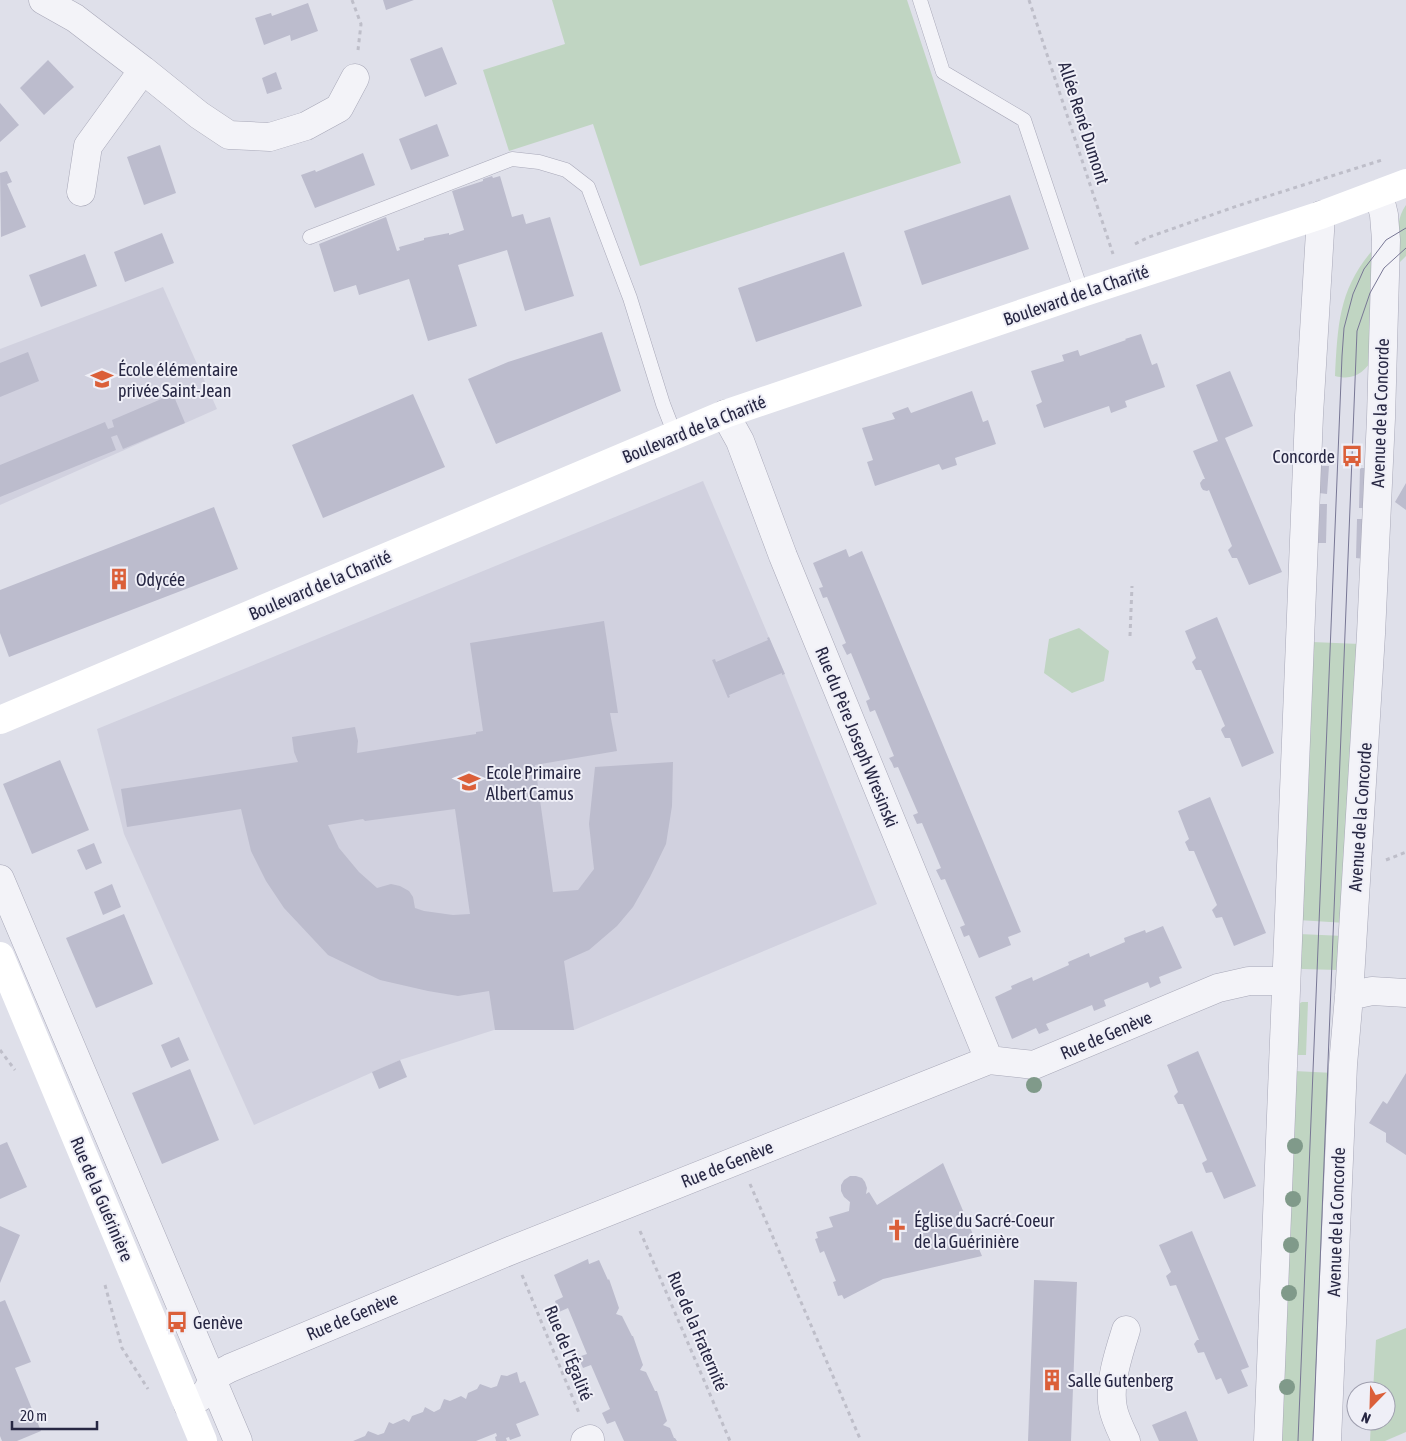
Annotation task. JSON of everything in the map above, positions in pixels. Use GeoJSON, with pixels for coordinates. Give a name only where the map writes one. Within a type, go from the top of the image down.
{"type":"FeatureCollection","features":[{"type":"Feature","properties":{"kind":"street"},"geometry":{"type":"LineString","coordinates":[[43,0],[80,9],[143,70],[199,116],[230,136],[270,137],[306,126],[339,108],[355,78]]}},
{"type":"Feature","properties":{"kind":"street"},"geometry":{"type":"LineString","coordinates":[[80,192],[88,146],[143,70]]}},
{"type":"Feature","properties":{"kind":"street","name":"Boulevard de la Charité"},"geometry":{"type":"LineString","coordinates":[[0,720],[725,414],[1321,214],[1406,183]]}},
{"type":"Feature","properties":{"kind":"street","name":"Avenue de la Concorde"},"geometry":{"type":"LineString","coordinates":[[1327,1441],[1343,1065],[1372,634],[1394,385],[1386,240],[1384,215],[1379,194]]}},
{"type":"Feature","properties":{"kind":"street"},"geometry":{"type":"LineString","coordinates":[[1268,1441],[1309,415],[1321,214]]}},
{"type":"Feature","properties":{"kind":"street","name":"Rue du Père Joseph Wresinski"},"geometry":{"type":"LineString","coordinates":[[725,414],[740,441],[784,556],[989,1060]]}},
{"type":"Feature","properties":{"kind":"street"},"geometry":{"type":"LineString","coordinates":[[0,879],[238,1441]]}},
{"type":"Feature","properties":{"kind":"street","name":"Rue de la Guérinière"},"geometry":{"type":"LineString","coordinates":[[0,956],[203,1441]]}},
{"type":"Feature","properties":{"kind":"street","name":"Rue de Genève"},"geometry":{"type":"LineString","coordinates":[[188,1404],[205,1394],[217,1375],[230,1368],[512,1250],[989,1060],[1034,1065],[1218,988],[1249,981],[1286,982]]}},
{"type":"Feature","properties":{"kind":"street"},"geometry":{"type":"LineString","coordinates":[[1349,996],[1372,991],[1406,993]]}},
{"type":"Feature","properties":{"kind":"street"},"geometry":{"type":"LineString","coordinates":[[1126,1330],[1118,1353],[1112,1383],[1112,1406],[1126,1441]]}},
{"type":"Feature","properties":{"kind":"lane"},"geometry":{"type":"LineString","coordinates":[[920,0],[943,72],[1024,120],[1082,293]]}},
{"type":"Feature","properties":{"kind":"lane"},"geometry":{"type":"LineString","coordinates":[[310,237],[512,159],[539,162],[566,170],[588,187],[630,298],[663,404],[675,435]]}},
{"type":"Feature","properties":{"kind":"path"},"geometry":{"type":"LineString","coordinates":[[352,0],[360,24],[355,78]]}},
{"type":"Feature","properties":{"kind":"path","name":"Allée René Dumont"},"geometry":{"type":"LineString","coordinates":[[1029,0],[1113,255]]}},
{"type":"Feature","properties":{"kind":"path"},"geometry":{"type":"LineString","coordinates":[[1252,201],[1388,158]]}},
{"type":"Feature","properties":{"kind":"path"},"geometry":{"type":"LineString","coordinates":[[1130,636],[1132,586]]}},
{"type":"Feature","properties":{"kind":"path"},"geometry":{"type":"LineString","coordinates":[[1380,862],[1406,852]]}},
{"type":"Feature","properties":{"kind":"path"},"geometry":{"type":"LineString","coordinates":[[0,1050],[20,1076]]}},
{"type":"Feature","properties":{"kind":"path"},"geometry":{"type":"LineString","coordinates":[[750,1184],[861,1441]]}},
{"type":"Feature","properties":{"kind":"path","name":"Rue de la Fraternité"},"geometry":{"type":"LineString","coordinates":[[640,1231],[730,1441]]}},
{"type":"Feature","properties":{"kind":"path","name":"Rue de l'Égalité"},"geometry":{"type":"LineString","coordinates":[[522,1274],[588,1440]]}},
{"type":"Feature","properties":{"kind":"shaded area","name":"École élémentaire privée Saint-Jean"},"geometry":{"type":"Polygon","coordinates":[[[163,287],[217,409],[0,505],[0,349],[163,287]]]}},
{"type":"Feature","properties":{"kind":"shaded area","name":"Ecole Primaire Albert Camus"},"geometry":{"type":"Polygon","coordinates":[[[703,481],[784,673],[877,904],[574,1030],[494,1030],[400,1060],[254,1125],[124,834],[97,729],[703,481]]]}},
{"type":"Feature","properties":{"kind":"green space"},"geometry":{"type":"Polygon","coordinates":[[[552,0],[907,0],[961,163],[640,266],[593,124],[509,151],[483,70],[565,44],[552,0]]]}},
{"type":"Feature","properties":{"kind":"green space"},"geometry":{"type":"Polygon","coordinates":[[[1406,205],[1406,256],[1397,265],[1398,226],[1402,211],[1406,205]]]}},
{"type":"Feature","properties":{"kind":"green space"},"geometry":{"type":"Polygon","coordinates":[[[1378,244],[1374,357],[1358,374],[1348,377],[1335,376],[1343,305],[1355,275],[1365,259],[1378,244]]]}},
{"type":"Feature","properties":{"kind":"green space"},"geometry":{"type":"Polygon","coordinates":[[[1079,628],[1109,651],[1104,681],[1072,693],[1044,673],[1049,639],[1079,628]]]}},
{"type":"Feature","properties":{"kind":"green space"},"geometry":{"type":"Polygon","coordinates":[[[1312,642],[1360,644],[1346,923],[1298,920],[1312,642]]]}},
{"type":"Feature","properties":{"kind":"green space"},"geometry":{"type":"Polygon","coordinates":[[[1299,934],[1344,936],[1338,970],[1302,969],[1299,966],[1299,934]]]}},
{"type":"Feature","properties":{"kind":"green space"},"geometry":{"type":"Polygon","coordinates":[[[1308,1002],[1306,1055],[1294,1055],[1298,1004],[1308,1002]]]}},
{"type":"Feature","properties":{"kind":"green space"},"geometry":{"type":"Polygon","coordinates":[[[1294,1071],[1334,1073],[1317,1441],[1278,1441],[1294,1071]]]}},
{"type":"Feature","properties":{"kind":"green space"},"geometry":{"type":"Polygon","coordinates":[[[1406,1328],[1406,1432],[1385,1441],[1370,1441],[1370,1431],[1396,1431],[1396,1381],[1374,1381],[1376,1340],[1406,1328]]]}},
{"type":"Feature","properties":{"kind":"building"},"geometry":{"type":"Polygon","coordinates":[[[383,0],[414,0],[386,10],[383,0]]]}},
{"type":"Feature","properties":{"kind":"building"},"geometry":{"type":"Polygon","coordinates":[[[308,3],[318,31],[291,41],[290,35],[264,45],[255,18],[271,13],[272,16],[308,3]]]}},
{"type":"Feature","properties":{"kind":"building"},"geometry":{"type":"Polygon","coordinates":[[[442,47],[457,84],[425,97],[410,59],[442,47]]]}},
{"type":"Feature","properties":{"kind":"building"},"geometry":{"type":"Polygon","coordinates":[[[48,60],[74,87],[44,115],[20,88],[48,60]]]}},
{"type":"Feature","properties":{"kind":"building"},"geometry":{"type":"Polygon","coordinates":[[[276,72],[282,89],[267,94],[262,78],[276,72]]]}},
{"type":"Feature","properties":{"kind":"building"},"geometry":{"type":"Polygon","coordinates":[[[0,103],[19,125],[0,142],[0,103]]]}},
{"type":"Feature","properties":{"kind":"building"},"geometry":{"type":"Polygon","coordinates":[[[437,124],[449,156],[411,170],[399,139],[437,124]]]}},
{"type":"Feature","properties":{"kind":"building"},"geometry":{"type":"Polygon","coordinates":[[[160,145],[176,193],[144,205],[127,157],[160,145]]]}},
{"type":"Feature","properties":{"kind":"building"},"geometry":{"type":"Polygon","coordinates":[[[363,153],[375,185],[315,208],[301,175],[315,170],[316,172],[363,153]]]}},
{"type":"Feature","properties":{"kind":"building"},"geometry":{"type":"Polygon","coordinates":[[[7,171],[12,182],[7,184],[26,227],[1,237],[0,173],[7,171]]]}},
{"type":"Feature","properties":{"kind":"building"},"geometry":{"type":"Polygon","coordinates":[[[492,176],[493,178],[500,176],[512,217],[523,214],[526,224],[550,217],[574,296],[525,311],[507,250],[458,265],[477,326],[428,341],[409,279],[359,295],[356,285],[334,292],[319,244],[386,217],[397,251],[400,250],[399,247],[424,240],[424,238],[449,233],[449,235],[464,230],[452,191],[483,181],[483,179],[492,176]]]}},
{"type":"Feature","properties":{"kind":"building"},"geometry":{"type":"Polygon","coordinates":[[[1010,195],[1029,249],[922,285],[904,231],[1010,195]]]}},
{"type":"Feature","properties":{"kind":"building"},"geometry":{"type":"Polygon","coordinates":[[[162,233],[174,263],[125,282],[114,252],[162,233]]]}},
{"type":"Feature","properties":{"kind":"building"},"geometry":{"type":"Polygon","coordinates":[[[844,252],[862,306],[756,342],[738,288],[844,252]]]}},
{"type":"Feature","properties":{"kind":"building"},"geometry":{"type":"Polygon","coordinates":[[[85,254],[97,286],[41,307],[29,275],[85,254]]]}},
{"type":"Feature","properties":{"kind":"building"},"geometry":{"type":"Polygon","coordinates":[[[602,332],[621,391],[496,444],[468,379],[508,362],[602,332]]]}},
{"type":"Feature","properties":{"kind":"building"},"geometry":{"type":"Polygon","coordinates":[[[1141,334],[1152,365],[1157,363],[1165,387],[1125,401],[1127,407],[1111,413],[1109,406],[1044,428],[1036,405],[1042,402],[1031,371],[1064,361],[1062,355],[1078,350],[1080,356],[1141,334]]]}},
{"type":"Feature","properties":{"kind":"building"},"geometry":{"type":"Polygon","coordinates":[[[28,352],[39,381],[0,397],[0,363],[28,352]]]}},
{"type":"Feature","properties":{"kind":"building"},"geometry":{"type":"Polygon","coordinates":[[[1230,371],[1253,426],[1225,438],[1282,572],[1249,585],[1237,558],[1232,558],[1228,550],[1232,546],[1209,490],[1203,490],[1201,487],[1200,483],[1205,479],[1193,451],[1218,441],[1196,385],[1230,371]]]}},
{"type":"Feature","properties":{"kind":"building"},"geometry":{"type":"Polygon","coordinates":[[[972,391],[983,422],[988,420],[996,444],[955,458],[957,465],[942,470],[939,464],[875,486],[867,462],[873,460],[862,428],[895,419],[892,413],[908,407],[911,413],[972,391]]]}},
{"type":"Feature","properties":{"kind":"building"},"geometry":{"type":"Polygon","coordinates":[[[173,394],[185,423],[123,449],[117,435],[111,437],[116,450],[0,497],[0,465],[105,422],[108,429],[114,427],[112,420],[173,394]]]}},
{"type":"Feature","properties":{"kind":"building"},"geometry":{"type":"Polygon","coordinates":[[[413,394],[445,467],[323,518],[292,445],[413,394]]]}},
{"type":"Feature","properties":{"kind":"building"},"geometry":{"type":"Polygon","coordinates":[[[1320,466],[1329,466],[1327,494],[1319,493],[1320,466]]]}},
{"type":"Feature","properties":{"kind":"building"},"geometry":{"type":"Polygon","coordinates":[[[1360,468],[1368,468],[1367,508],[1359,508],[1360,468]]]}},
{"type":"Feature","properties":{"kind":"building"},"geometry":{"type":"Polygon","coordinates":[[[1406,483],[1406,510],[1395,502],[1406,483]]]}},
{"type":"Feature","properties":{"kind":"building"},"geometry":{"type":"Polygon","coordinates":[[[1318,504],[1327,504],[1326,543],[1317,543],[1318,504]]]}},
{"type":"Feature","properties":{"kind":"building","name":"Odycée"},"geometry":{"type":"Polygon","coordinates":[[[214,507],[238,569],[9,657],[0,633],[0,590],[214,507]]]}},
{"type":"Feature","properties":{"kind":"building"},"geometry":{"type":"Polygon","coordinates":[[[1357,519],[1366,519],[1365,559],[1356,558],[1357,519]]]}},
{"type":"Feature","properties":{"kind":"building"},"geometry":{"type":"Polygon","coordinates":[[[846,549],[849,557],[862,551],[1021,932],[1008,937],[1011,945],[979,958],[969,935],[964,937],[960,927],[965,925],[945,879],[941,880],[936,870],[941,868],[922,823],[917,824],[913,815],[918,813],[898,767],[894,768],[889,758],[894,756],[875,710],[870,712],[866,701],[870,699],[851,653],[847,655],[842,645],[846,643],[827,597],[823,598],[819,588],[823,587],[813,563],[846,549]]]}},
{"type":"Feature","properties":{"kind":"building"},"geometry":{"type":"Polygon","coordinates":[[[1217,617],[1274,753],[1242,767],[1230,738],[1225,738],[1221,730],[1225,726],[1201,670],[1196,670],[1192,662],[1196,658],[1185,631],[1217,617]]]}},
{"type":"Feature","properties":{"kind":"building"},"geometry":{"type":"Polygon","coordinates":[[[604,621],[618,713],[610,713],[617,751],[535,765],[553,892],[578,890],[594,869],[589,824],[595,767],[673,762],[672,806],[666,844],[650,877],[633,907],[617,926],[589,950],[564,961],[574,1030],[495,1030],[489,991],[458,996],[428,991],[380,980],[328,955],[284,908],[266,881],[251,851],[241,809],[127,827],[121,789],[298,762],[294,752],[292,737],[355,727],[358,741],[357,753],[476,734],[476,732],[483,731],[470,643],[604,621]],[[455,809],[365,821],[363,819],[328,825],[339,848],[359,872],[377,888],[391,884],[400,886],[409,891],[413,897],[415,908],[424,911],[453,915],[470,914],[455,809]]]}},
{"type":"Feature","properties":{"kind":"building"},"geometry":{"type":"Polygon","coordinates":[[[769,637],[785,674],[782,675],[782,673],[729,695],[730,697],[728,698],[712,660],[715,659],[716,662],[768,640],[767,638],[769,637]]]}},
{"type":"Feature","properties":{"kind":"building"},"geometry":{"type":"Polygon","coordinates":[[[60,760],[89,830],[32,854],[3,784],[60,760]]]}},
{"type":"Feature","properties":{"kind":"building"},"geometry":{"type":"Polygon","coordinates":[[[1210,797],[1266,933],[1234,946],[1222,917],[1216,918],[1212,910],[1217,905],[1194,851],[1189,851],[1185,842],[1189,839],[1178,811],[1210,797]]]}},
{"type":"Feature","properties":{"kind":"building"},"geometry":{"type":"Polygon","coordinates":[[[94,843],[102,863],[86,870],[77,850],[94,843]]]}},
{"type":"Feature","properties":{"kind":"building"},"geometry":{"type":"Polygon","coordinates":[[[112,884],[121,907],[103,915],[94,892],[112,884]]]}},
{"type":"Feature","properties":{"kind":"building"},"geometry":{"type":"Polygon","coordinates":[[[124,914],[153,984],[96,1008],[66,938],[124,914]]]}},
{"type":"Feature","properties":{"kind":"building"},"geometry":{"type":"Polygon","coordinates":[[[1163,926],[1182,968],[1159,977],[1161,983],[1150,988],[1148,982],[1104,1000],[1106,1006],[1094,1011],[1092,1005],[1046,1024],[1049,1030],[1039,1034],[1036,1028],[1012,1039],[995,997],[1012,989],[1011,986],[1032,977],[1033,981],[1069,965],[1068,962],[1089,953],[1090,957],[1125,942],[1124,938],[1145,930],[1146,933],[1163,926]]]}},
{"type":"Feature","properties":{"kind":"building"},"geometry":{"type":"Polygon","coordinates":[[[179,1037],[189,1060],[171,1068],[161,1045],[179,1037]]]}},
{"type":"Feature","properties":{"kind":"building"},"geometry":{"type":"Polygon","coordinates":[[[1198,1051],[1256,1186],[1224,1199],[1212,1172],[1206,1173],[1202,1163],[1207,1160],[1183,1104],[1178,1104],[1174,1096],[1178,1092],[1167,1065],[1198,1051]]]}},
{"type":"Feature","properties":{"kind":"building"},"geometry":{"type":"Polygon","coordinates":[[[400,1060],[407,1077],[379,1089],[372,1072],[400,1060]]]}},
{"type":"Feature","properties":{"kind":"building"},"geometry":{"type":"Polygon","coordinates":[[[190,1069],[219,1140],[162,1164],[132,1093],[190,1069]]]}},
{"type":"Feature","properties":{"kind":"building"},"geometry":{"type":"Polygon","coordinates":[[[1406,1073],[1406,1155],[1386,1142],[1386,1133],[1369,1123],[1383,1101],[1387,1104],[1406,1073]]]}},
{"type":"Feature","properties":{"kind":"building"},"geometry":{"type":"Polygon","coordinates":[[[7,1142],[27,1187],[0,1199],[0,1145],[7,1142]]]}},
{"type":"Feature","properties":{"kind":"building","name":"Église du Sacré-Coeur de la Guérinière"},"geometry":{"type":"Polygon","coordinates":[[[943,1163],[982,1256],[883,1279],[844,1299],[842,1295],[838,1296],[833,1282],[836,1281],[824,1251],[820,1253],[815,1239],[818,1238],[816,1232],[833,1227],[829,1217],[849,1211],[850,1202],[841,1191],[841,1185],[844,1180],[850,1176],[862,1178],[867,1188],[866,1194],[869,1192],[877,1205],[943,1163]]]}},
{"type":"Feature","properties":{"kind":"building"},"geometry":{"type":"Polygon","coordinates":[[[0,1226],[20,1235],[0,1283],[0,1226]]]}},
{"type":"Feature","properties":{"kind":"building"},"geometry":{"type":"Polygon","coordinates":[[[1192,1231],[1249,1367],[1241,1370],[1248,1386],[1228,1394],[1221,1378],[1216,1380],[1204,1352],[1198,1353],[1194,1344],[1199,1340],[1176,1285],[1170,1286],[1166,1276],[1171,1272],[1159,1245],[1192,1231]]]}},
{"type":"Feature","properties":{"kind":"building"},"geometry":{"type":"Polygon","coordinates":[[[588,1259],[589,1264],[599,1260],[609,1279],[619,1308],[616,1314],[622,1316],[633,1336],[643,1365],[640,1370],[646,1372],[655,1391],[657,1391],[667,1421],[663,1425],[670,1428],[677,1441],[624,1441],[615,1421],[607,1424],[602,1413],[610,1409],[591,1365],[583,1368],[578,1357],[587,1354],[568,1308],[559,1312],[555,1301],[563,1297],[554,1275],[588,1259]]]}},
{"type":"Feature","properties":{"kind":"building","name":"Salle Gutenberg"},"geometry":{"type":"Polygon","coordinates":[[[1034,1280],[1077,1282],[1071,1441],[1028,1441],[1034,1280]]]}},
{"type":"Feature","properties":{"kind":"building"},"geometry":{"type":"Polygon","coordinates":[[[5,1300],[31,1362],[15,1368],[41,1431],[17,1441],[2,1441],[0,1436],[0,1302],[5,1300]]]}},
{"type":"Feature","properties":{"kind":"building"},"geometry":{"type":"Polygon","coordinates":[[[517,1372],[520,1383],[525,1381],[539,1415],[516,1424],[521,1436],[510,1440],[509,1437],[506,1438],[507,1441],[496,1441],[496,1433],[476,1441],[353,1441],[365,1436],[368,1431],[378,1435],[384,1433],[389,1422],[393,1424],[404,1419],[409,1422],[412,1416],[423,1412],[425,1407],[434,1412],[440,1409],[444,1399],[450,1401],[461,1396],[466,1399],[468,1393],[477,1389],[480,1384],[491,1388],[497,1386],[501,1375],[507,1376],[517,1372]]]}},
{"type":"Feature","properties":{"kind":"building"},"geometry":{"type":"Polygon","coordinates":[[[1186,1411],[1198,1441],[1159,1441],[1152,1425],[1186,1411]]]}},
{"type":"Feature","properties":{"kind":"tram line"},"geometry":{"type":"LineString","coordinates":[[1298,1441],[1344,328],[1353,294],[1364,269],[1386,240],[1406,228]]}},
{"type":"Feature","properties":{"kind":"tram line"},"geometry":{"type":"LineString","coordinates":[[1313,1441],[1357,331],[1370,293],[1384,268],[1406,248]]}},
{"type":"Feature","properties":{"kind":"place","name":"École élémentaire privée Saint-Jean"},"geometry":{"type":"Point","coordinates":[102,379]}},
{"type":"Feature","properties":{"kind":"place","name":"Concorde"},"geometry":{"type":"Point","coordinates":[1352,456]}},
{"type":"Feature","properties":{"kind":"place","name":"Odycée"},"geometry":{"type":"Point","coordinates":[119,579]}},
{"type":"Feature","properties":{"kind":"place","name":"Ecole Primaire Albert Camus"},"geometry":{"type":"Point","coordinates":[469,782]}},
{"type":"Feature","properties":{"kind":"place","name":"Église du Sacré-Coeur de la Guérinière"},"geometry":{"type":"Point","coordinates":[897,1230]}},
{"type":"Feature","properties":{"kind":"place","name":"Genève"},"geometry":{"type":"Point","coordinates":[177,1322]}},
{"type":"Feature","properties":{"kind":"place","name":"Salle Gutenberg"},"geometry":{"type":"Point","coordinates":[1052,1380]}}]}
